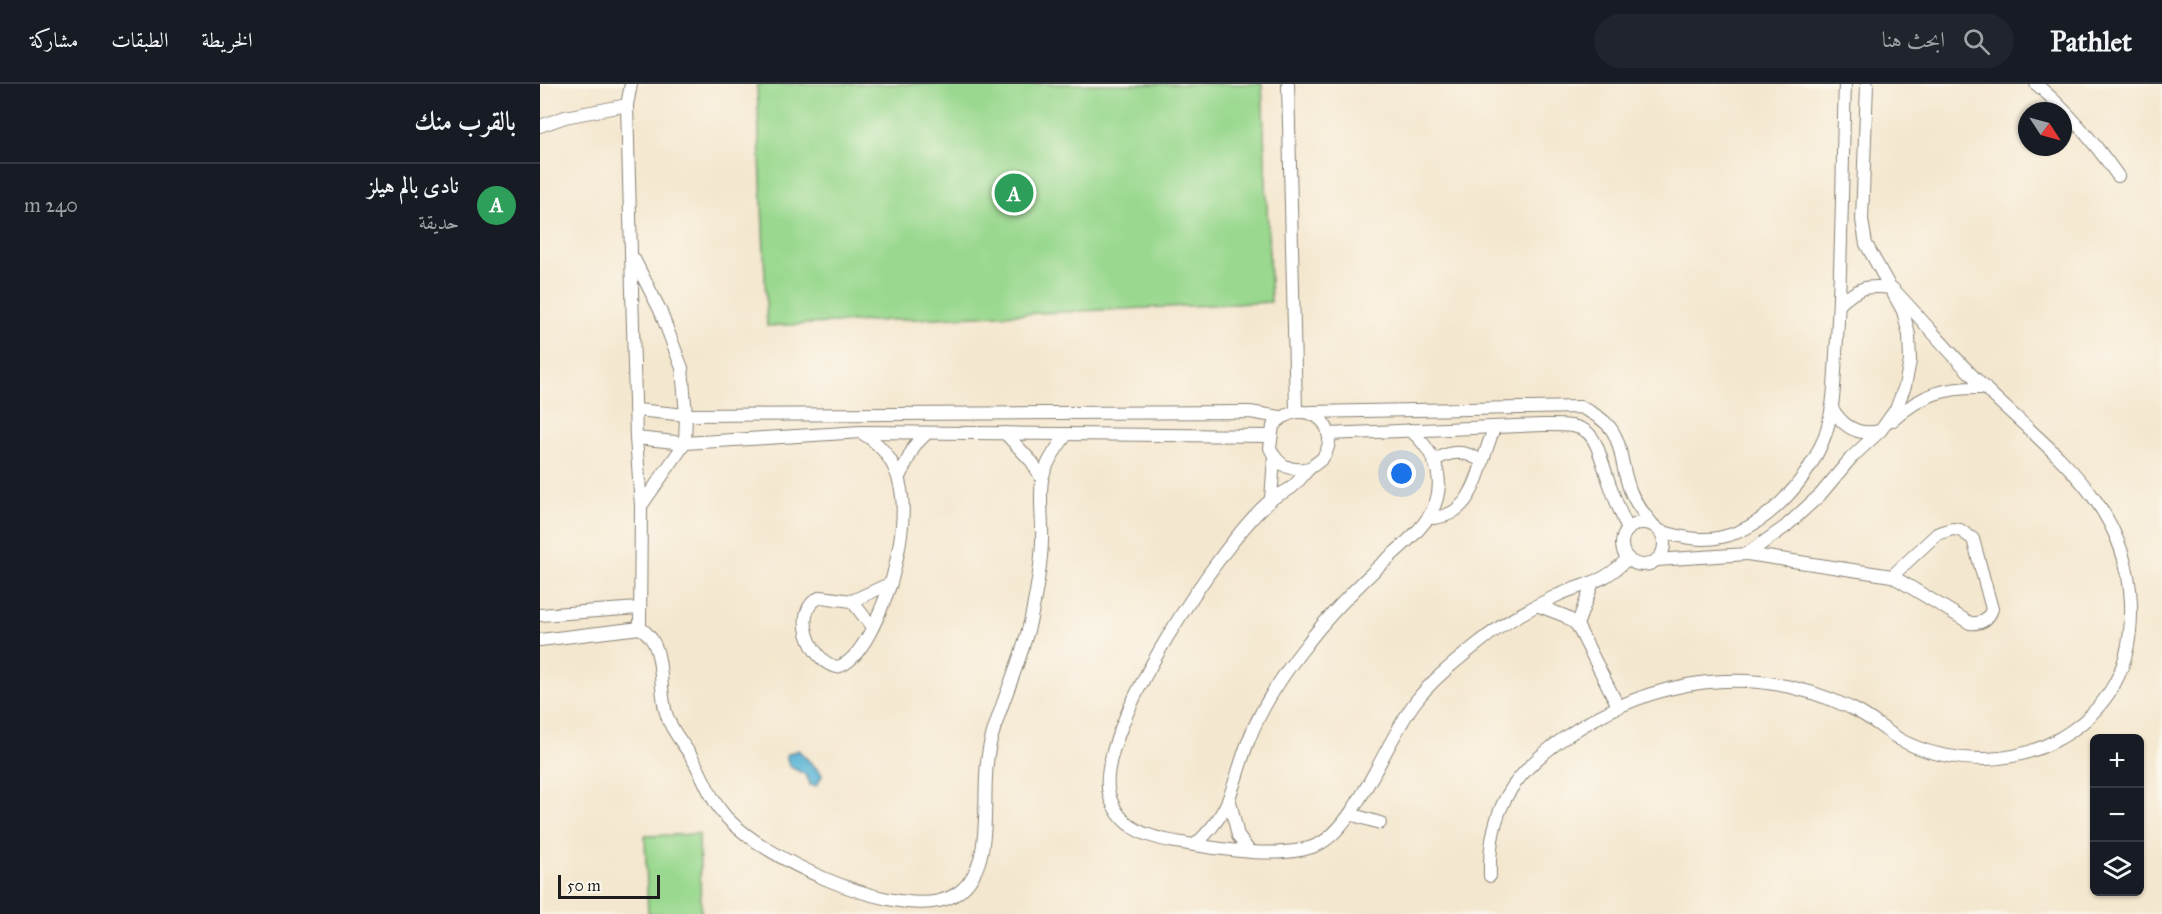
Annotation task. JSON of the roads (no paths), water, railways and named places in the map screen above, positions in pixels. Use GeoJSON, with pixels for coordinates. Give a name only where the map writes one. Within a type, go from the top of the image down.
{"type":"FeatureCollection","features":[{"type":"Feature","properties":{"kind":"street"},"geometry":{"type":"LineString","coordinates":[[631,84],[627,105],[633,256],[636,438],[641,506],[640,628]]}},
{"type":"Feature","properties":{"kind":"street"},"geometry":{"type":"LineString","coordinates":[[1288,84],[1302,411]]}},
{"type":"Feature","properties":{"kind":"street"},"geometry":{"type":"LineString","coordinates":[[1628,530],[1640,523],[1681,538],[1724,537],[1755,522],[1783,500],[1806,473],[1822,442],[1832,408],[1839,305],[1845,84]]}},
{"type":"Feature","properties":{"kind":"street"},"geometry":{"type":"LineString","coordinates":[[1490,876],[1489,851],[1502,803],[1515,782],[1543,753],[1584,725],[1618,706],[1688,684],[1736,680],[1773,682],[1801,688],[1853,709],[1899,738],[1920,747],[1941,754],[1986,759],[2034,750],[2057,741],[2081,725],[2101,704],[2117,680],[2128,653],[2132,622],[2130,582],[2120,541],[2102,508],[2079,475],[1985,388],[1883,278],[1866,244],[1862,220],[1867,84]]}},
{"type":"Feature","properties":{"kind":"street"},"geometry":{"type":"LineString","coordinates":[[2036,84],[2068,112],[2095,143],[2118,176]]}},
{"type":"Feature","properties":{"kind":"street"},"geometry":{"type":"LineString","coordinates":[[540,126],[565,117],[627,105]]}},
{"type":"Feature","properties":{"kind":"street"},"geometry":{"type":"LineString","coordinates":[[633,256],[660,310],[682,368],[686,414],[685,443],[641,506]]}},
{"type":"Feature","properties":{"kind":"street"},"geometry":{"type":"LineString","coordinates":[[1839,305],[1854,291],[1872,285],[1892,288]]}},
{"type":"Feature","properties":{"kind":"street"},"geometry":{"type":"LineString","coordinates":[[1881,430],[1899,402],[1910,361],[1909,335],[1903,311],[1892,288]]}},
{"type":"Feature","properties":{"kind":"street"},"geometry":{"type":"LineString","coordinates":[[1747,554],[1785,527],[1881,430],[1903,411],[1927,395],[1955,388],[1985,388]]}},
{"type":"Feature","properties":{"kind":"street"},"geometry":{"type":"LineString","coordinates":[[637,410],[686,414],[1250,412],[1280,417],[1302,411],[1580,407],[1596,414],[1617,439],[1630,490],[1656,528],[1664,546],[1656,560]]}},
{"type":"Feature","properties":{"kind":"street"},"geometry":{"type":"LineString","coordinates":[[1832,408],[1842,423],[1857,432],[1881,430]]}},
{"type":"Feature","properties":{"kind":"street"},"geometry":{"type":"LineString","coordinates":[[1302,411],[1324,424],[1328,434],[1325,454],[1293,486],[1271,499],[1227,548],[1159,652],[1124,721],[1107,774],[1109,794],[1117,812],[1130,827],[1148,837],[1249,851],[1301,850],[1316,846],[1330,838],[1350,814],[1391,739],[1416,700],[1451,666],[1488,634],[1573,589],[1592,585],[1628,558]]}},
{"type":"Feature","properties":{"kind":"street"},"geometry":{"type":"LineString","coordinates":[[1271,499],[1274,458],[1269,436],[1280,417]]}},
{"type":"Feature","properties":{"kind":"street"},"geometry":{"type":"LineString","coordinates":[[1328,434],[1564,424],[1577,426],[1589,433],[1598,443],[1606,473],[1628,530],[1623,547],[1628,558],[1638,564],[1656,560],[1747,554],[1892,576],[1970,623],[1981,622],[1990,614],[1991,603],[1976,547],[1973,539],[1960,530],[1952,529],[1937,534],[1892,576]]}},
{"type":"Feature","properties":{"kind":"street"},"geometry":{"type":"LineString","coordinates":[[1429,518],[1441,518],[1462,507],[1474,487],[1481,461],[1495,427]]}},
{"type":"Feature","properties":{"kind":"street"},"geometry":{"type":"LineString","coordinates":[[1195,845],[1220,820],[1230,801],[1249,741],[1275,690],[1307,643],[1344,600],[1429,518],[1437,498],[1438,476],[1434,461],[1422,440],[1410,430]]}},
{"type":"Feature","properties":{"kind":"street"},"geometry":{"type":"LineString","coordinates":[[636,438],[685,443],[861,432],[1269,436]]}},
{"type":"Feature","properties":{"kind":"street"},"geometry":{"type":"LineString","coordinates":[[861,432],[885,450],[900,475]]}},
{"type":"Feature","properties":{"kind":"street"},"geometry":{"type":"LineString","coordinates":[[891,584],[852,601],[821,597],[809,604],[806,621],[811,643],[816,653],[829,666],[845,666],[852,661],[872,627],[891,584],[900,548],[902,510],[900,475],[910,452],[927,433]]}},
{"type":"Feature","properties":{"kind":"street"},"geometry":{"type":"LineString","coordinates":[[1005,434],[1019,447],[1042,479]]}},
{"type":"Feature","properties":{"kind":"street"},"geometry":{"type":"LineString","coordinates":[[540,640],[640,628],[648,633],[659,660],[661,696],[667,717],[676,737],[702,775],[711,797],[725,817],[743,833],[801,868],[840,885],[902,900],[923,903],[942,900],[959,892],[972,879],[981,862],[990,743],[1031,618],[1042,543],[1042,479],[1048,463],[1067,434]]}},
{"type":"Feature","properties":{"kind":"street"},"geometry":{"type":"LineString","coordinates":[[1434,461],[1445,454],[1458,452],[1470,454],[1481,461]]}},
{"type":"Feature","properties":{"kind":"street"},"geometry":{"type":"LineString","coordinates":[[1274,458],[1290,469],[1310,468]]}},
{"type":"Feature","properties":{"kind":"street"},"geometry":{"type":"LineString","coordinates":[[1577,625],[1592,585]]}},
{"type":"Feature","properties":{"kind":"street"},"geometry":{"type":"LineString","coordinates":[[852,601],[872,627]]}},
{"type":"Feature","properties":{"kind":"street"},"geometry":{"type":"LineString","coordinates":[[1539,606],[1565,616],[1577,625],[1618,706]]}},
{"type":"Feature","properties":{"kind":"street"},"geometry":{"type":"LineString","coordinates":[[540,615],[639,608]]}},
{"type":"Feature","properties":{"kind":"street"},"geometry":{"type":"LineString","coordinates":[[1230,801],[1238,836],[1249,851]]}},
{"type":"Feature","properties":{"kind":"street"},"geometry":{"type":"LineString","coordinates":[[1350,814],[1380,823]]}},
{"type":"Feature","properties":{"kind":"water"},"geometry":{"type":"Polygon","coordinates":[[[798,750],[821,773],[822,776],[816,786],[810,785],[805,775],[789,766],[786,755],[798,750]]]}},
{"type":"Feature","properties":{"kind":"place","name":"نادى بالم هيلز"},"geometry":{"type":"Point","coordinates":[1014,193]}}]}
